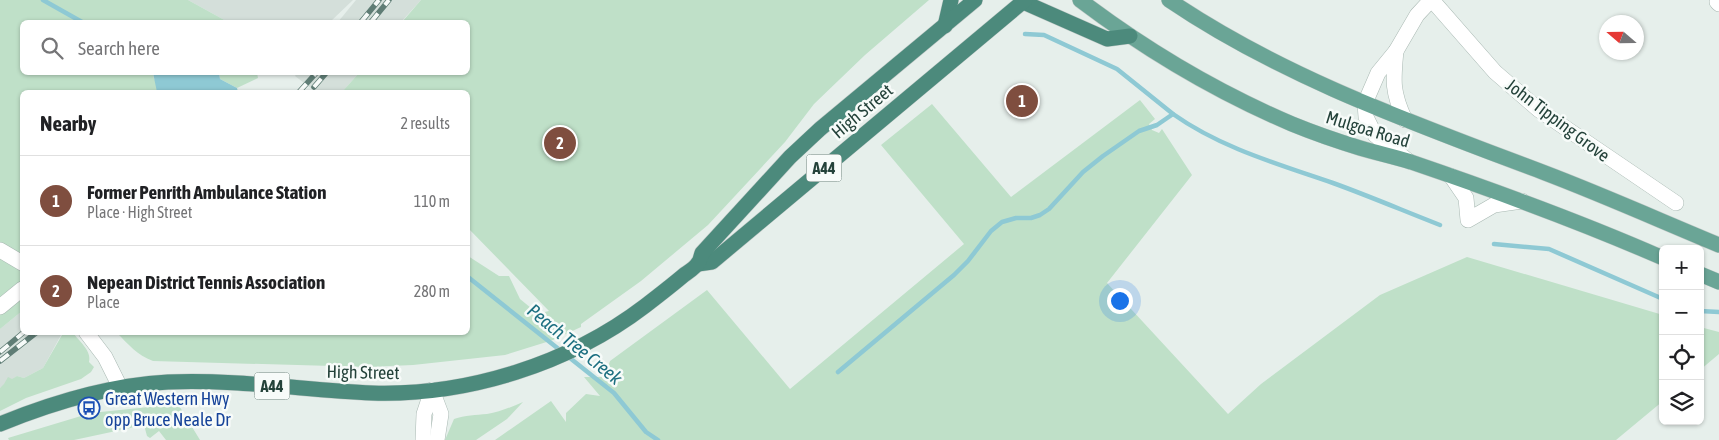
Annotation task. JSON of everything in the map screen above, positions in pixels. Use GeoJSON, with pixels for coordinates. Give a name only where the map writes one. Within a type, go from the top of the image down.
{"type":"FeatureCollection","features":[{"type":"Feature","properties":{"kind":"highway"},"geometry":{"type":"LineString","coordinates":[[945,26],[951,0]]}},
{"type":"Feature","properties":{"kind":"highway","name":"High Street"},"geometry":{"type":"LineString","coordinates":[[698,264],[702,252],[790,158],[820,129],[974,0]]}},
{"type":"Feature","properties":{"kind":"highway"},"geometry":{"type":"LineString","coordinates":[[1024,1],[1107,39],[1130,36]]}},
{"type":"Feature","properties":{"kind":"highway","name":"High Street"},"geometry":{"type":"LineString","coordinates":[[0,424],[65,400],[120,387],[169,382],[204,382],[372,392],[432,390],[476,382],[549,360],[607,332],[637,312],[698,264],[712,262],[1024,1]]}},
{"type":"Feature","properties":{"kind":"main road","name":"Mulgoa Road"},"geometry":{"type":"LineString","coordinates":[[1080,0],[1130,36],[1192,75],[1267,113],[1334,140],[1409,161],[1522,201],[1659,256]]}},
{"type":"Feature","properties":{"kind":"main road","name":"Mulgoa Road"},"geometry":{"type":"LineString","coordinates":[[1168,0],[1256,52],[1365,103],[1591,191],[1719,245]]}},
{"type":"Feature","properties":{"kind":"main road"},"geometry":{"type":"LineString","coordinates":[[1704,276],[1719,282]]}},
{"type":"Feature","properties":{"kind":"street"},"geometry":{"type":"LineString","coordinates":[[1409,161],[1376,135],[1366,117],[1365,103],[1378,73],[1396,51],[1417,15],[1432,0]]}},
{"type":"Feature","properties":{"kind":"street","name":"John Tipping Grove"},"geometry":{"type":"LineString","coordinates":[[1432,0],[1495,72],[1539,110],[1676,203]]}},
{"type":"Feature","properties":{"kind":"street"},"geometry":{"type":"LineString","coordinates":[[1396,51],[1393,80],[1396,101],[1405,120]]}},
{"type":"Feature","properties":{"kind":"street"},"geometry":{"type":"LineString","coordinates":[[1451,176],[1466,198],[1468,220],[1494,205],[1522,201]]}},
{"type":"Feature","properties":{"kind":"street"},"geometry":{"type":"LineString","coordinates":[[0,250],[20,262]]}},
{"type":"Feature","properties":{"kind":"street"},"geometry":{"type":"LineString","coordinates":[[0,307],[20,291]]}},
{"type":"Feature","properties":{"kind":"street"},"geometry":{"type":"LineString","coordinates":[[88,335],[105,357],[120,387]]}},
{"type":"Feature","properties":{"kind":"street"},"geometry":{"type":"LineString","coordinates":[[423,440],[424,414],[432,390]]}},
{"type":"Feature","properties":{"kind":"street"},"geometry":{"type":"LineString","coordinates":[[432,390],[441,414],[437,440]]}},
{"type":"Feature","properties":{"kind":"shaded area"},"geometry":{"type":"Polygon","coordinates":[[[188,0],[353,0],[332,20],[224,20],[188,0]]]}},
{"type":"Feature","properties":{"kind":"shaded area"},"geometry":{"type":"Polygon","coordinates":[[[356,0],[421,0],[403,20],[340,20],[356,0]]]}},
{"type":"Feature","properties":{"kind":"shaded area"},"geometry":{"type":"Polygon","coordinates":[[[357,75],[344,90],[313,90],[295,76],[357,75]]]}},
{"type":"Feature","properties":{"kind":"shaded area"},"geometry":{"type":"Polygon","coordinates":[[[20,313],[20,335],[61,335],[43,368],[24,378],[17,376],[0,388],[0,329],[20,313]]]}},
{"type":"Feature","properties":{"kind":"green space"},"geometry":{"type":"Polygon","coordinates":[[[0,0],[188,0],[224,20],[20,20],[20,75],[153,75],[154,79],[173,90],[20,90],[20,313],[0,329],[0,0]]]}},
{"type":"Feature","properties":{"kind":"green space"},"geometry":{"type":"Polygon","coordinates":[[[421,0],[929,0],[865,55],[814,104],[785,142],[708,225],[641,281],[581,324],[581,327],[553,340],[505,355],[413,365],[367,367],[153,361],[133,349],[119,335],[470,335],[470,257],[499,276],[509,276],[520,299],[536,314],[549,311],[470,230],[470,90],[344,90],[357,75],[470,75],[470,20],[404,20],[421,0]]]}},
{"type":"Feature","properties":{"kind":"green space"},"geometry":{"type":"Polygon","coordinates":[[[219,75],[257,75],[258,78],[237,88],[220,79],[219,75]]]}},
{"type":"Feature","properties":{"kind":"green space"},"geometry":{"type":"Polygon","coordinates":[[[1140,100],[1155,119],[1149,124],[1152,130],[1159,133],[1162,129],[1192,175],[1107,283],[1228,414],[1261,384],[1380,295],[1467,257],[1659,314],[1659,404],[1616,440],[495,440],[551,401],[566,422],[566,413],[586,394],[600,396],[584,377],[604,377],[610,361],[707,290],[790,389],[964,244],[881,145],[932,104],[1011,197],[1140,100]]]}},
{"type":"Feature","properties":{"kind":"green space"},"geometry":{"type":"Polygon","coordinates":[[[1704,328],[1719,332],[1719,354],[1704,367],[1704,328]]]}},
{"type":"Feature","properties":{"kind":"green space"},"geometry":{"type":"Polygon","coordinates":[[[62,335],[75,335],[89,354],[89,362],[94,367],[91,372],[81,379],[26,398],[0,411],[0,388],[8,377],[12,379],[17,376],[24,378],[43,368],[62,335]]]}},
{"type":"Feature","properties":{"kind":"green space"},"geometry":{"type":"Polygon","coordinates":[[[523,402],[507,419],[476,440],[445,440],[454,419],[496,412],[523,402]]]}},
{"type":"Feature","properties":{"kind":"green space"},"geometry":{"type":"Polygon","coordinates":[[[178,404],[200,440],[166,440],[159,431],[150,438],[147,436],[144,425],[74,440],[9,440],[8,438],[91,413],[178,404]]]}},
{"type":"Feature","properties":{"kind":"water"},"geometry":{"type":"Polygon","coordinates":[[[153,75],[219,75],[220,79],[238,90],[157,90],[153,75]]]}},
{"type":"Feature","properties":{"kind":"waterway","name":"Peach Tree Creek"},"geometry":{"type":"LineString","coordinates":[[43,0],[78,20]]}},
{"type":"Feature","properties":{"kind":"waterway"},"geometry":{"type":"LineString","coordinates":[[1025,34],[1044,35],[1117,69],[1173,114]]}},
{"type":"Feature","properties":{"kind":"waterway"},"geometry":{"type":"LineString","coordinates":[[838,372],[954,275],[968,261],[991,231],[1002,222],[1040,215],[1049,209],[1083,172],[1103,156],[1139,131],[1157,125],[1173,114],[1191,126],[1230,146],[1346,188],[1440,225]]}},
{"type":"Feature","properties":{"kind":"waterway"},"geometry":{"type":"LineString","coordinates":[[1494,244],[1549,249],[1659,297]]}},
{"type":"Feature","properties":{"kind":"waterway","name":"Peach Tree Creek"},"geometry":{"type":"LineString","coordinates":[[470,279],[614,393],[646,432],[658,440]]}},
{"type":"Feature","properties":{"kind":"waterway"},"geometry":{"type":"LineString","coordinates":[[1704,311],[1719,312]]}},
{"type":"Feature","properties":{"kind":"railway"},"geometry":{"type":"LineString","coordinates":[[363,20],[379,0]]}},
{"type":"Feature","properties":{"kind":"railway"},"geometry":{"type":"LineString","coordinates":[[373,20],[389,0]]}},
{"type":"Feature","properties":{"kind":"railway"},"geometry":{"type":"LineString","coordinates":[[301,90],[314,75]]}},
{"type":"Feature","properties":{"kind":"railway"},"geometry":{"type":"LineString","coordinates":[[314,87],[324,75]]}},
{"type":"Feature","properties":{"kind":"railway"},"geometry":{"type":"LineString","coordinates":[[0,352],[20,335]]}},
{"type":"Feature","properties":{"kind":"railway"},"geometry":{"type":"LineString","coordinates":[[0,361],[33,335]]}},
{"type":"Feature","properties":{"kind":"place","name":"Former Penrith Ambulance Station"},"geometry":{"type":"Point","coordinates":[1022,101]}},
{"type":"Feature","properties":{"kind":"place","name":"Nepean District Tennis Association"},"geometry":{"type":"Point","coordinates":[560,143]}},
{"type":"Feature","properties":{"kind":"place","name":"Great Western Hwy opp Bruce Neale Dr"},"geometry":{"type":"Point","coordinates":[89,408]}}]}
